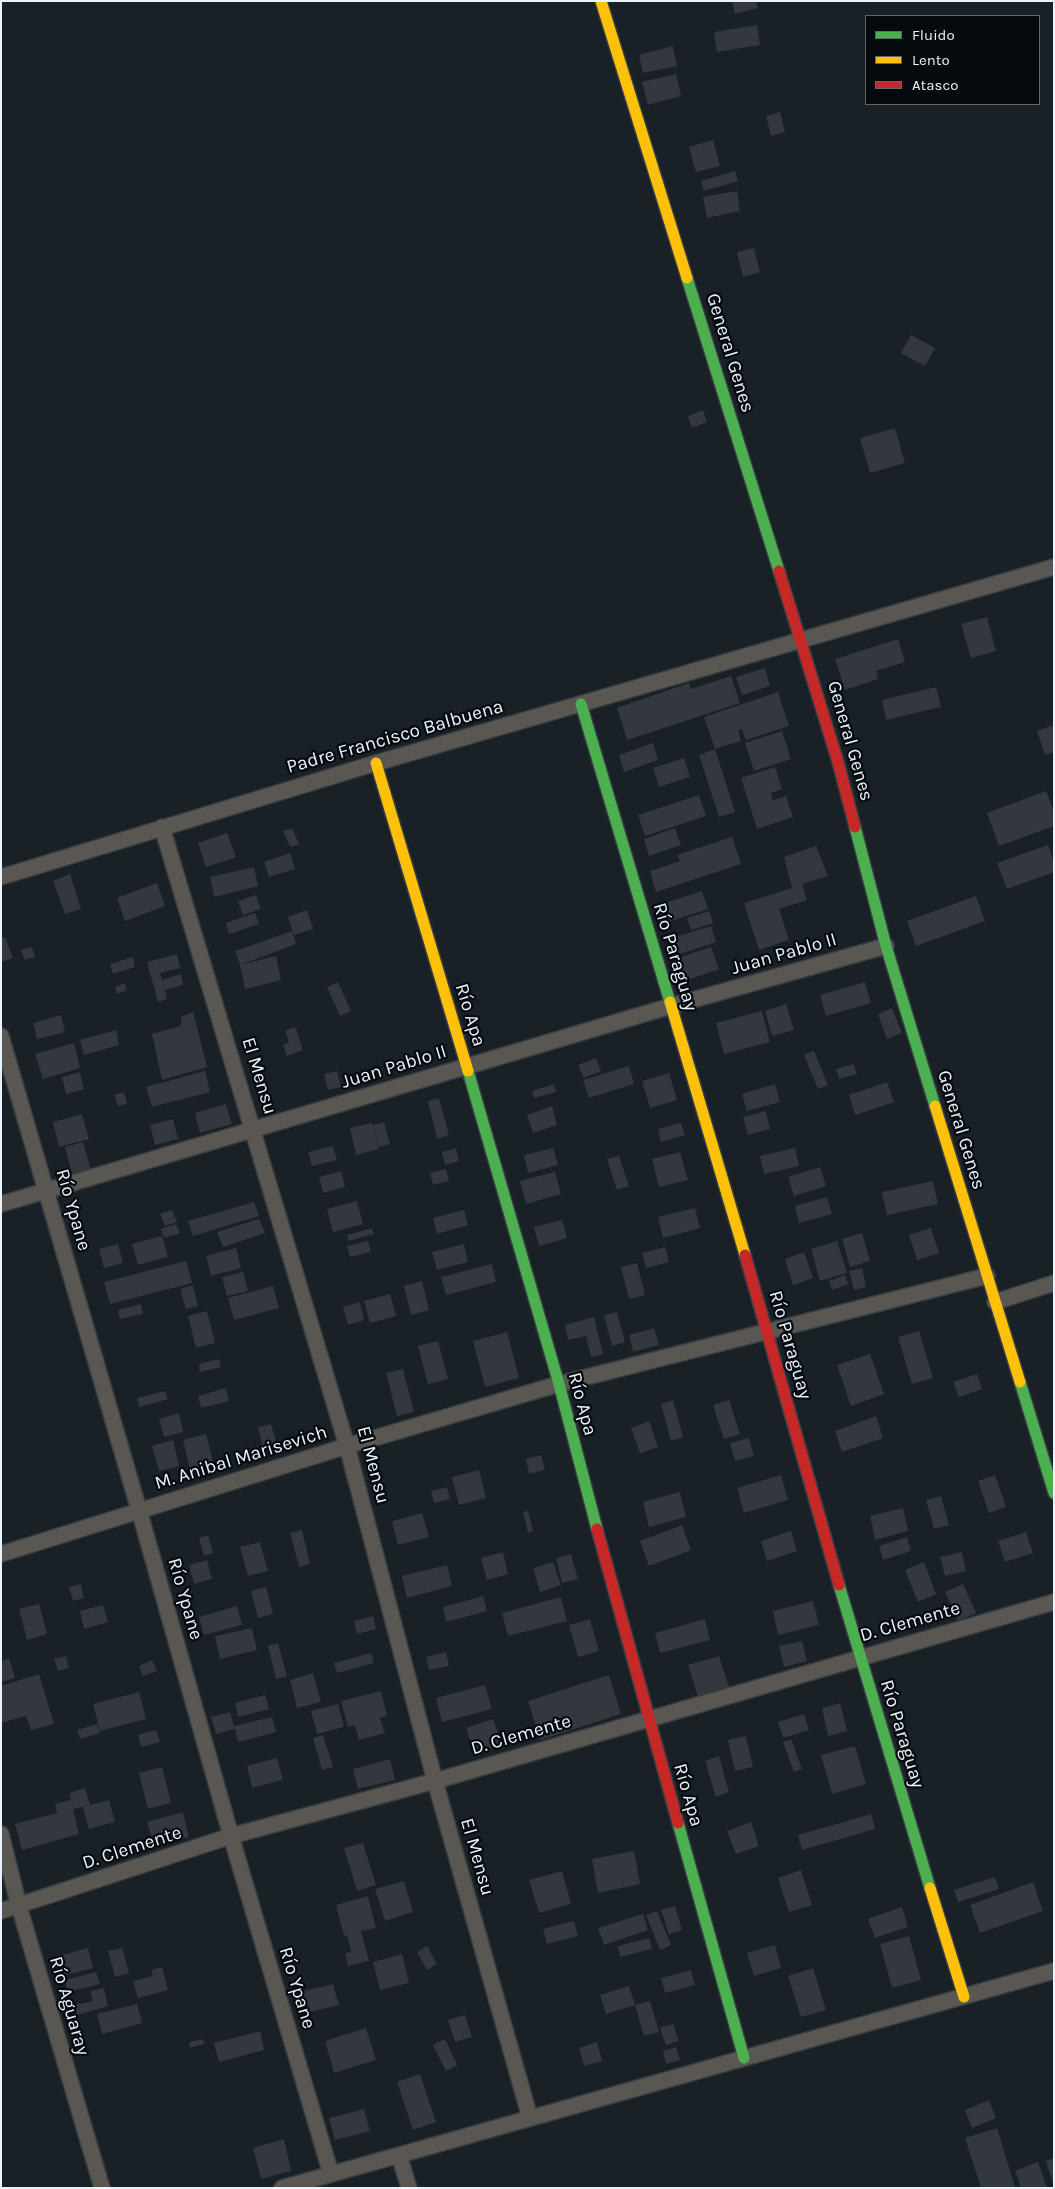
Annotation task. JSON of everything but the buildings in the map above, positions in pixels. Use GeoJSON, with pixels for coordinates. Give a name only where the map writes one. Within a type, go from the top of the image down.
{"type":"FeatureCollection","features":[{"type":"Feature","properties":{"kind":"street","name":"General Genes"},"geometry":{"type":"LineString","coordinates":[[601,1],[802,642],[838,762],[886,946],[1054,1493]]}},
{"type":"Feature","properties":{"kind":"street","name":"Padre Francisco Balbuena"},"geometry":{"type":"LineString","coordinates":[[1,878],[162,827],[376,763],[802,642],[1054,567]]}},
{"type":"Feature","properties":{"kind":"street","name":"Río Paraguay"},"geometry":{"type":"LineString","coordinates":[[581,704],[768,1331],[860,1658],[964,1997]]}},
{"type":"Feature","properties":{"kind":"street","name":"Río Apa"},"geometry":{"type":"LineString","coordinates":[[376,763],[467,1066],[559,1384],[648,1719],[744,2058]]}},
{"type":"Feature","properties":{"kind":"street","name":"El Mensu"},"geometry":{"type":"LineString","coordinates":[[162,827],[347,1446],[435,1781],[530,2118]]}},
{"type":"Feature","properties":{"kind":"street","name":"Juan Pablo II"},"geometry":{"type":"LineString","coordinates":[[1,1204],[671,1006],[886,946]]}},
{"type":"Feature","properties":{"kind":"street","name":"Río Ypane"},"geometry":{"type":"LineString","coordinates":[[1,1036],[139,1510],[231,1836],[331,2174]]}},
{"type":"Feature","properties":{"kind":"street","name":"M. Anibal Marisevich"},"geometry":{"type":"LineString","coordinates":[[1,1554],[347,1446],[559,1384],[987,1276]]}},
{"type":"Feature","properties":{"kind":"street"},"geometry":{"type":"LineString","coordinates":[[995,1302],[1054,1283]]}},
{"type":"Feature","properties":{"kind":"street","name":"D. Clemente"},"geometry":{"type":"LineString","coordinates":[[1,1911],[231,1836],[435,1781],[1054,1602]]}},
{"type":"Feature","properties":{"kind":"street","name":"Río Aguaray"},"geometry":{"type":"LineString","coordinates":[[1,1834],[18,1906],[102,2188]]}},
{"type":"Feature","properties":{"kind":"street"},"geometry":{"type":"LineString","coordinates":[[282,2188],[1054,1971]]}},
{"type":"Feature","properties":{"kind":"street"},"geometry":{"type":"LineString","coordinates":[[399,2155],[409,2188]]}},
{"type":"Feature","properties":{"kind":"traffic: fast"},"geometry":{"type":"LineString","coordinates":[[687,278],[779,571]]}},
{"type":"Feature","properties":{"kind":"traffic: fast"},"geometry":{"type":"LineString","coordinates":[[581,704],[670,1002]]}},
{"type":"Feature","properties":{"kind":"traffic: fast"},"geometry":{"type":"LineString","coordinates":[[855,827],[886,946],[935,1106]]}},
{"type":"Feature","properties":{"kind":"traffic: fast"},"geometry":{"type":"LineString","coordinates":[[468,1071],[559,1384],[597,1529]]}},
{"type":"Feature","properties":{"kind":"traffic: fast"},"geometry":{"type":"LineString","coordinates":[[1020,1382],[1054,1493]]}},
{"type":"Feature","properties":{"kind":"traffic: fast"},"geometry":{"type":"LineString","coordinates":[[839,1585],[930,1888]]}},
{"type":"Feature","properties":{"kind":"traffic: fast"},"geometry":{"type":"LineString","coordinates":[[678,1823],[744,2058]]}},
{"type":"Feature","properties":{"kind":"traffic: slow"},"geometry":{"type":"LineString","coordinates":[[601,1],[687,278]]}},
{"type":"Feature","properties":{"kind":"traffic: slow"},"geometry":{"type":"LineString","coordinates":[[376,763],[468,1071]]}},
{"type":"Feature","properties":{"kind":"traffic: slow"},"geometry":{"type":"LineString","coordinates":[[670,1002],[745,1255]]}},
{"type":"Feature","properties":{"kind":"traffic: slow"},"geometry":{"type":"LineString","coordinates":[[935,1106],[1020,1382]]}},
{"type":"Feature","properties":{"kind":"traffic: slow"},"geometry":{"type":"LineString","coordinates":[[930,1888],[964,1997]]}},
{"type":"Feature","properties":{"kind":"traffic: jam"},"geometry":{"type":"LineString","coordinates":[[779,571],[838,762],[855,827]]}},
{"type":"Feature","properties":{"kind":"traffic: jam"},"geometry":{"type":"LineString","coordinates":[[745,1255],[839,1585]]}},
{"type":"Feature","properties":{"kind":"traffic: jam"},"geometry":{"type":"LineString","coordinates":[[597,1529],[678,1823]]}}]}
